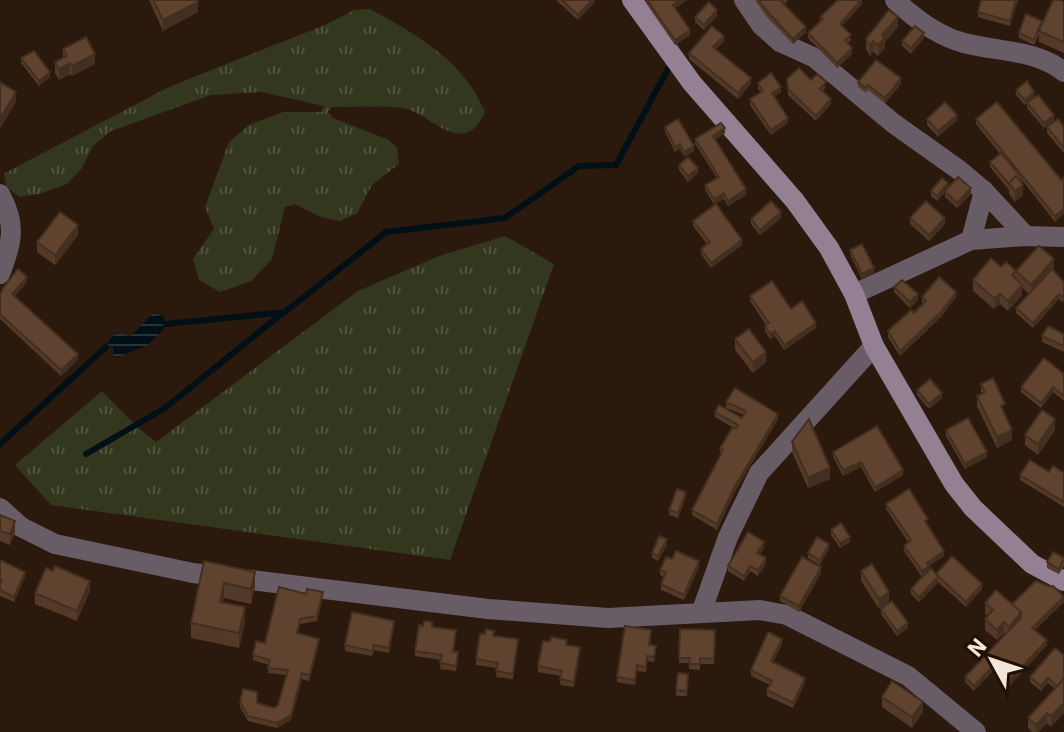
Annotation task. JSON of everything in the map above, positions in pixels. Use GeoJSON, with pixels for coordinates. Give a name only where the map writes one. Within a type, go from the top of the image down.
{"type":"FeatureCollection","features":[{"type":"Feature","properties":{"kind":"street"},"geometry":{"type":"LineString","coordinates":[[632,0],[692,83],[795,201],[829,248],[854,294],[874,346],[954,484],[973,508],[1020,554],[1046,573],[1064,581]]}},
{"type":"Feature","properties":{"kind":"street"},"geometry":{"type":"LineString","coordinates":[[744,0],[761,25],[780,42],[815,58],[893,123],[959,170],[984,191],[1026,236]]}},
{"type":"Feature","properties":{"kind":"street"},"geometry":{"type":"LineString","coordinates":[[895,0],[916,18],[961,42],[1040,56],[1064,72]]}},
{"type":"Feature","properties":{"kind":"street"},"geometry":{"type":"LineString","coordinates":[[971,240],[984,191]]}},
{"type":"Feature","properties":{"kind":"street"},"geometry":{"type":"LineString","coordinates":[[0,194],[8,208],[12,243],[0,274]]}},
{"type":"Feature","properties":{"kind":"street"},"geometry":{"type":"LineString","coordinates":[[854,294],[971,240],[1064,237]]}},
{"type":"Feature","properties":{"kind":"street"},"geometry":{"type":"LineString","coordinates":[[701,613],[728,537],[759,473],[874,346]]}},
{"type":"Feature","properties":{"kind":"street"},"geometry":{"type":"LineString","coordinates":[[0,508],[21,527],[55,544],[193,573],[503,610],[608,618],[760,610],[787,615],[908,676],[974,731]]}},
{"type":"Feature","properties":{"kind":"green space"},"geometry":{"type":"Polygon","coordinates":[[[370,9],[421,39],[452,64],[476,94],[485,112],[477,125],[468,132],[458,134],[407,109],[332,107],[328,112],[333,118],[389,140],[397,148],[399,164],[372,185],[357,213],[340,221],[321,217],[295,204],[285,207],[272,259],[251,281],[220,292],[199,280],[193,259],[214,229],[205,207],[229,142],[249,125],[283,112],[322,112],[324,106],[261,92],[211,95],[111,131],[93,146],[82,168],[67,184],[19,197],[6,186],[4,174],[171,86],[325,25],[354,10],[370,9]]]}},
{"type":"Feature","properties":{"kind":"green space"},"geometry":{"type":"Polygon","coordinates":[[[505,236],[554,264],[450,560],[51,505],[15,465],[102,391],[156,442],[358,291],[439,256],[505,236]]]}},
{"type":"Feature","properties":{"kind":"shaded area"},"geometry":{"type":"Polygon","coordinates":[[[153,313],[164,317],[165,328],[148,345],[118,357],[113,355],[113,346],[102,349],[116,333],[131,336],[153,313]]]}},
{"type":"Feature","properties":{"kind":"building"},"geometry":{"type":"Polygon","coordinates":[[[153,0],[198,0],[198,2],[163,20],[153,0]]]}},
{"type":"Feature","properties":{"kind":"building"},"geometry":{"type":"Polygon","coordinates":[[[562,0],[592,0],[578,15],[562,0]]]}},
{"type":"Feature","properties":{"kind":"building"},"geometry":{"type":"Polygon","coordinates":[[[647,0],[679,0],[673,5],[690,30],[675,40],[647,0]]]}},
{"type":"Feature","properties":{"kind":"building"},"geometry":{"type":"Polygon","coordinates":[[[759,0],[783,0],[806,27],[793,39],[759,0]]]}},
{"type":"Feature","properties":{"kind":"building"},"geometry":{"type":"Polygon","coordinates":[[[838,0],[861,0],[840,24],[851,35],[845,40],[852,48],[837,63],[808,33],[838,0]]]}},
{"type":"Feature","properties":{"kind":"building"},"geometry":{"type":"Polygon","coordinates":[[[981,0],[1016,0],[1010,21],[978,12],[981,0]]]}},
{"type":"Feature","properties":{"kind":"building"},"geometry":{"type":"Polygon","coordinates":[[[1053,0],[1064,2],[1064,42],[1039,31],[1053,0]]]}},
{"type":"Feature","properties":{"kind":"building"},"geometry":{"type":"Polygon","coordinates":[[[709,2],[717,10],[704,25],[695,17],[709,2]]]}},
{"type":"Feature","properties":{"kind":"building"},"geometry":{"type":"Polygon","coordinates":[[[889,10],[898,17],[882,35],[885,38],[878,45],[873,41],[870,45],[866,39],[889,10]]]}},
{"type":"Feature","properties":{"kind":"building"},"geometry":{"type":"Polygon","coordinates":[[[1026,14],[1042,21],[1034,40],[1019,33],[1026,14]]]}},
{"type":"Feature","properties":{"kind":"building"},"geometry":{"type":"Polygon","coordinates":[[[712,26],[724,36],[713,47],[751,78],[738,93],[689,53],[712,26]]]}},
{"type":"Feature","properties":{"kind":"building"},"geometry":{"type":"Polygon","coordinates":[[[915,26],[924,33],[911,48],[902,41],[915,26]]]}},
{"type":"Feature","properties":{"kind":"building"},"geometry":{"type":"Polygon","coordinates":[[[86,37],[95,54],[59,69],[55,62],[67,56],[63,49],[86,37]]]}},
{"type":"Feature","properties":{"kind":"building"},"geometry":{"type":"Polygon","coordinates":[[[34,51],[50,72],[39,81],[21,58],[34,51]]]}},
{"type":"Feature","properties":{"kind":"building"},"geometry":{"type":"Polygon","coordinates":[[[876,60],[901,78],[885,98],[868,85],[866,88],[858,82],[876,60]]]}},
{"type":"Feature","properties":{"kind":"building"},"geometry":{"type":"Polygon","coordinates":[[[799,68],[811,80],[817,74],[826,82],[820,89],[831,99],[816,116],[788,89],[787,79],[799,68]]]}},
{"type":"Feature","properties":{"kind":"building"},"geometry":{"type":"Polygon","coordinates":[[[771,73],[781,87],[772,93],[788,118],[771,130],[750,99],[763,91],[758,83],[771,73]]]}},
{"type":"Feature","properties":{"kind":"building"},"geometry":{"type":"Polygon","coordinates":[[[1027,81],[1034,92],[1025,100],[1016,90],[1027,81]]]}},
{"type":"Feature","properties":{"kind":"building"},"geometry":{"type":"Polygon","coordinates":[[[0,82],[16,92],[0,119],[0,82]]]}},
{"type":"Feature","properties":{"kind":"building"},"geometry":{"type":"Polygon","coordinates":[[[1038,95],[1054,115],[1044,123],[1027,103],[1038,95]]]}},
{"type":"Feature","properties":{"kind":"building"},"geometry":{"type":"Polygon","coordinates":[[[945,102],[957,115],[938,131],[927,119],[945,102]]]}},
{"type":"Feature","properties":{"kind":"building"},"geometry":{"type":"Polygon","coordinates":[[[997,102],[1061,180],[1064,177],[1064,209],[1055,216],[976,119],[997,102]]]}},
{"type":"Feature","properties":{"kind":"building"},"geometry":{"type":"Polygon","coordinates":[[[678,119],[694,146],[684,152],[680,144],[675,147],[665,127],[678,119]]]}},
{"type":"Feature","properties":{"kind":"building"},"geometry":{"type":"Polygon","coordinates":[[[1058,119],[1064,127],[1064,148],[1047,127],[1058,119]]]}},
{"type":"Feature","properties":{"kind":"building"},"geometry":{"type":"Polygon","coordinates":[[[721,123],[725,128],[713,136],[746,189],[728,201],[724,193],[714,199],[705,185],[719,177],[695,139],[721,123]]]}},
{"type":"Feature","properties":{"kind":"building"},"geometry":{"type":"Polygon","coordinates":[[[1001,153],[1022,178],[1019,180],[1016,176],[1009,184],[990,162],[1001,153]]]}},
{"type":"Feature","properties":{"kind":"building"},"geometry":{"type":"Polygon","coordinates":[[[688,157],[698,168],[688,176],[679,165],[688,157]]]}},
{"type":"Feature","properties":{"kind":"building"},"geometry":{"type":"Polygon","coordinates":[[[1016,176],[1023,185],[1015,191],[1009,183],[1016,176]]]}},
{"type":"Feature","properties":{"kind":"building"},"geometry":{"type":"Polygon","coordinates":[[[958,177],[971,188],[957,203],[945,191],[958,177]]]}},
{"type":"Feature","properties":{"kind":"building"},"geometry":{"type":"Polygon","coordinates":[[[942,178],[948,183],[937,196],[931,191],[942,178]]]}},
{"type":"Feature","properties":{"kind":"building"},"geometry":{"type":"Polygon","coordinates":[[[771,201],[781,212],[760,230],[751,219],[771,201]]]}},
{"type":"Feature","properties":{"kind":"building"},"geometry":{"type":"Polygon","coordinates":[[[926,201],[945,218],[929,235],[910,218],[926,201]]]}},
{"type":"Feature","properties":{"kind":"building"},"geometry":{"type":"Polygon","coordinates":[[[716,204],[742,240],[711,263],[701,249],[710,242],[693,221],[716,204]]]}},
{"type":"Feature","properties":{"kind":"building"},"geometry":{"type":"Polygon","coordinates":[[[60,212],[78,225],[55,255],[37,242],[60,212]]]}},
{"type":"Feature","properties":{"kind":"building"},"geometry":{"type":"Polygon","coordinates":[[[862,244],[874,268],[862,274],[850,250],[862,244]]]}},
{"type":"Feature","properties":{"kind":"building"},"geometry":{"type":"Polygon","coordinates":[[[1039,246],[1054,259],[1031,285],[1016,271],[1039,246]]]}},
{"type":"Feature","properties":{"kind":"building"},"geometry":{"type":"Polygon","coordinates":[[[991,258],[1001,267],[1006,262],[1016,271],[1012,275],[1022,285],[1008,301],[1000,294],[994,298],[973,280],[991,258]]]}},
{"type":"Feature","properties":{"kind":"building"},"geometry":{"type":"Polygon","coordinates":[[[18,269],[27,277],[12,294],[78,354],[61,370],[0,314],[0,295],[18,269]]]}},
{"type":"Feature","properties":{"kind":"building"},"geometry":{"type":"Polygon","coordinates":[[[1052,269],[1064,282],[1064,294],[1062,297],[1059,294],[1033,323],[1016,308],[1052,269]]]}},
{"type":"Feature","properties":{"kind":"building"},"geometry":{"type":"Polygon","coordinates":[[[939,277],[956,292],[941,312],[900,351],[888,331],[926,301],[922,297],[939,277]]]}},
{"type":"Feature","properties":{"kind":"building"},"geometry":{"type":"Polygon","coordinates":[[[902,280],[918,294],[910,302],[894,287],[902,280]]]}},
{"type":"Feature","properties":{"kind":"building"},"geometry":{"type":"Polygon","coordinates":[[[772,281],[791,309],[802,301],[816,323],[784,345],[775,331],[770,334],[765,326],[769,323],[750,296],[772,281]]]}},
{"type":"Feature","properties":{"kind":"building"},"geometry":{"type":"Polygon","coordinates":[[[1048,326],[1064,334],[1064,346],[1042,336],[1048,326]]]}},
{"type":"Feature","properties":{"kind":"building"},"geometry":{"type":"Polygon","coordinates":[[[749,329],[766,352],[753,362],[735,339],[749,329]]]}},
{"type":"Feature","properties":{"kind":"building"},"geometry":{"type":"Polygon","coordinates":[[[1044,358],[1064,374],[1064,396],[1053,387],[1041,403],[1021,387],[1044,358]]]}},
{"type":"Feature","properties":{"kind":"building"},"geometry":{"type":"Polygon","coordinates":[[[993,378],[1012,430],[997,437],[977,396],[985,392],[981,384],[993,378]]]}},
{"type":"Feature","properties":{"kind":"building"},"geometry":{"type":"Polygon","coordinates":[[[930,379],[942,393],[929,404],[917,390],[930,379]]]}},
{"type":"Feature","properties":{"kind":"building"},"geometry":{"type":"Polygon","coordinates":[[[735,388],[778,414],[734,488],[717,524],[692,510],[723,450],[720,448],[733,427],[736,429],[738,425],[715,412],[719,405],[742,418],[746,411],[726,402],[735,388]]]}},
{"type":"Feature","properties":{"kind":"building"},"geometry":{"type":"Polygon","coordinates":[[[1042,410],[1055,419],[1038,444],[1025,435],[1042,410]]]}},
{"type":"Feature","properties":{"kind":"building"},"geometry":{"type":"Polygon","coordinates":[[[968,418],[987,452],[965,464],[946,430],[968,418]]]}},
{"type":"Feature","properties":{"kind":"building"},"geometry":{"type":"Polygon","coordinates":[[[809,419],[830,468],[808,478],[792,442],[809,419]]]}},
{"type":"Feature","properties":{"kind":"building"},"geometry":{"type":"Polygon","coordinates":[[[877,426],[903,470],[875,487],[861,462],[843,470],[833,452],[877,426]]]}},
{"type":"Feature","properties":{"kind":"building"},"geometry":{"type":"Polygon","coordinates":[[[1030,460],[1049,472],[1053,466],[1064,473],[1064,502],[1020,475],[1030,460]]]}},
{"type":"Feature","properties":{"kind":"building"},"geometry":{"type":"Polygon","coordinates":[[[677,489],[686,492],[678,513],[669,510],[677,489]]]}},
{"type":"Feature","properties":{"kind":"building"},"geometry":{"type":"Polygon","coordinates":[[[909,489],[944,551],[927,563],[929,566],[922,571],[904,546],[911,540],[886,504],[909,489]]]}},
{"type":"Feature","properties":{"kind":"building"},"geometry":{"type":"Polygon","coordinates":[[[0,515],[15,521],[10,534],[0,531],[0,515]]]}},
{"type":"Feature","properties":{"kind":"building"},"geometry":{"type":"Polygon","coordinates":[[[841,523],[850,537],[840,543],[831,530],[841,523]]]}},
{"type":"Feature","properties":{"kind":"building"},"geometry":{"type":"Polygon","coordinates":[[[748,532],[764,542],[757,553],[766,558],[758,570],[750,566],[744,576],[728,566],[748,532]]]}},
{"type":"Feature","properties":{"kind":"building"},"geometry":{"type":"Polygon","coordinates":[[[659,536],[667,539],[658,556],[652,553],[659,536]]]}},
{"type":"Feature","properties":{"kind":"building"},"geometry":{"type":"Polygon","coordinates":[[[817,537],[829,544],[820,560],[808,553],[817,537]]]}},
{"type":"Feature","properties":{"kind":"building"},"geometry":{"type":"Polygon","coordinates":[[[676,551],[699,561],[684,595],[661,584],[666,572],[660,570],[666,557],[672,559],[676,551]]]}},
{"type":"Feature","properties":{"kind":"building"},"geometry":{"type":"Polygon","coordinates":[[[1053,552],[1064,558],[1059,569],[1047,562],[1053,552]]]}},
{"type":"Feature","properties":{"kind":"building"},"geometry":{"type":"Polygon","coordinates":[[[952,556],[982,584],[966,602],[936,574],[952,556]]]}},
{"type":"Feature","properties":{"kind":"building"},"geometry":{"type":"Polygon","coordinates":[[[802,557],[821,567],[799,606],[780,596],[802,557]]]}},
{"type":"Feature","properties":{"kind":"building"},"geometry":{"type":"Polygon","coordinates":[[[0,560],[25,572],[14,597],[0,590],[0,560]]]}},
{"type":"Feature","properties":{"kind":"building"},"geometry":{"type":"Polygon","coordinates":[[[204,561],[255,572],[251,589],[224,583],[220,602],[245,607],[239,633],[191,623],[204,561]]]}},
{"type":"Feature","properties":{"kind":"building"},"geometry":{"type":"Polygon","coordinates":[[[872,564],[889,592],[879,599],[861,571],[872,564]]]}},
{"type":"Feature","properties":{"kind":"building"},"geometry":{"type":"Polygon","coordinates":[[[55,566],[90,581],[77,611],[35,593],[46,568],[53,571],[55,566]]]}},
{"type":"Feature","properties":{"kind":"building"},"geometry":{"type":"Polygon","coordinates":[[[931,568],[938,577],[919,597],[911,589],[931,568]]]}},
{"type":"Feature","properties":{"kind":"building"},"geometry":{"type":"Polygon","coordinates":[[[1036,581],[1053,586],[1064,597],[1032,628],[1047,640],[1010,680],[994,665],[974,686],[965,677],[1021,618],[1021,612],[1012,604],[1036,581]]]}},
{"type":"Feature","properties":{"kind":"building"},"geometry":{"type":"Polygon","coordinates":[[[279,587],[306,594],[307,589],[323,592],[317,616],[300,619],[297,633],[319,639],[311,670],[309,675],[302,673],[291,715],[277,723],[248,716],[240,702],[243,689],[257,692],[257,703],[274,708],[278,705],[288,670],[268,668],[270,660],[253,655],[256,641],[265,643],[279,587]]]}},
{"type":"Feature","properties":{"kind":"building"},"geometry":{"type":"Polygon","coordinates":[[[996,590],[1021,612],[1009,627],[1004,622],[997,630],[985,619],[993,610],[985,603],[996,590]]]}},
{"type":"Feature","properties":{"kind":"building"},"geometry":{"type":"Polygon","coordinates":[[[892,601],[908,623],[897,631],[881,609],[892,601]]]}},
{"type":"Feature","properties":{"kind":"building"},"geometry":{"type":"Polygon","coordinates":[[[352,612],[394,621],[389,648],[374,645],[372,651],[345,645],[352,612]]]}},
{"type":"Feature","properties":{"kind":"building"},"geometry":{"type":"Polygon","coordinates":[[[424,621],[432,622],[432,627],[456,630],[453,652],[458,652],[456,666],[440,663],[442,655],[415,651],[419,625],[423,626],[424,621]]]}},
{"type":"Feature","properties":{"kind":"building"},"geometry":{"type":"Polygon","coordinates":[[[625,626],[651,630],[649,645],[656,646],[654,657],[647,656],[646,667],[637,665],[635,680],[617,677],[625,626]]]}},
{"type":"Feature","properties":{"kind":"building"},"geometry":{"type":"Polygon","coordinates":[[[486,629],[494,631],[493,636],[518,639],[513,674],[496,671],[498,663],[476,659],[480,634],[485,634],[486,629]]]}},
{"type":"Feature","properties":{"kind":"building"},"geometry":{"type":"Polygon","coordinates":[[[680,629],[715,630],[714,659],[700,658],[700,664],[689,664],[690,658],[679,658],[680,629]]]}},
{"type":"Feature","properties":{"kind":"building"},"geometry":{"type":"Polygon","coordinates":[[[768,632],[782,639],[771,661],[805,678],[793,703],[767,690],[772,681],[751,670],[768,632]]]}},
{"type":"Feature","properties":{"kind":"building"},"geometry":{"type":"Polygon","coordinates":[[[551,637],[567,640],[566,645],[580,647],[574,682],[560,679],[562,671],[538,666],[543,641],[550,642],[551,637]]]}},
{"type":"Feature","properties":{"kind":"building"},"geometry":{"type":"Polygon","coordinates":[[[1055,648],[1064,655],[1064,678],[1057,686],[1048,678],[1041,686],[1030,677],[1055,648]]]}},
{"type":"Feature","properties":{"kind":"building"},"geometry":{"type":"Polygon","coordinates":[[[678,673],[688,674],[687,691],[676,690],[678,673]]]}},
{"type":"Feature","properties":{"kind":"building"},"geometry":{"type":"Polygon","coordinates":[[[1064,679],[1064,703],[1051,716],[1047,713],[1036,725],[1028,718],[1064,679]]]}},
{"type":"Feature","properties":{"kind":"building"},"geometry":{"type":"Polygon","coordinates":[[[892,681],[923,702],[912,717],[882,697],[892,681]]]}},
{"type":"Feature","properties":{"kind":"waterway"},"geometry":{"type":"LineString","coordinates":[[166,324],[285,312],[386,232],[505,218],[579,166],[616,165],[668,69]]}},
{"type":"Feature","properties":{"kind":"waterway"},"geometry":{"type":"LineString","coordinates":[[86,454],[165,408],[284,312]]}},
{"type":"Feature","properties":{"kind":"waterway"},"geometry":{"type":"LineString","coordinates":[[0,444],[106,347]]}}]}
